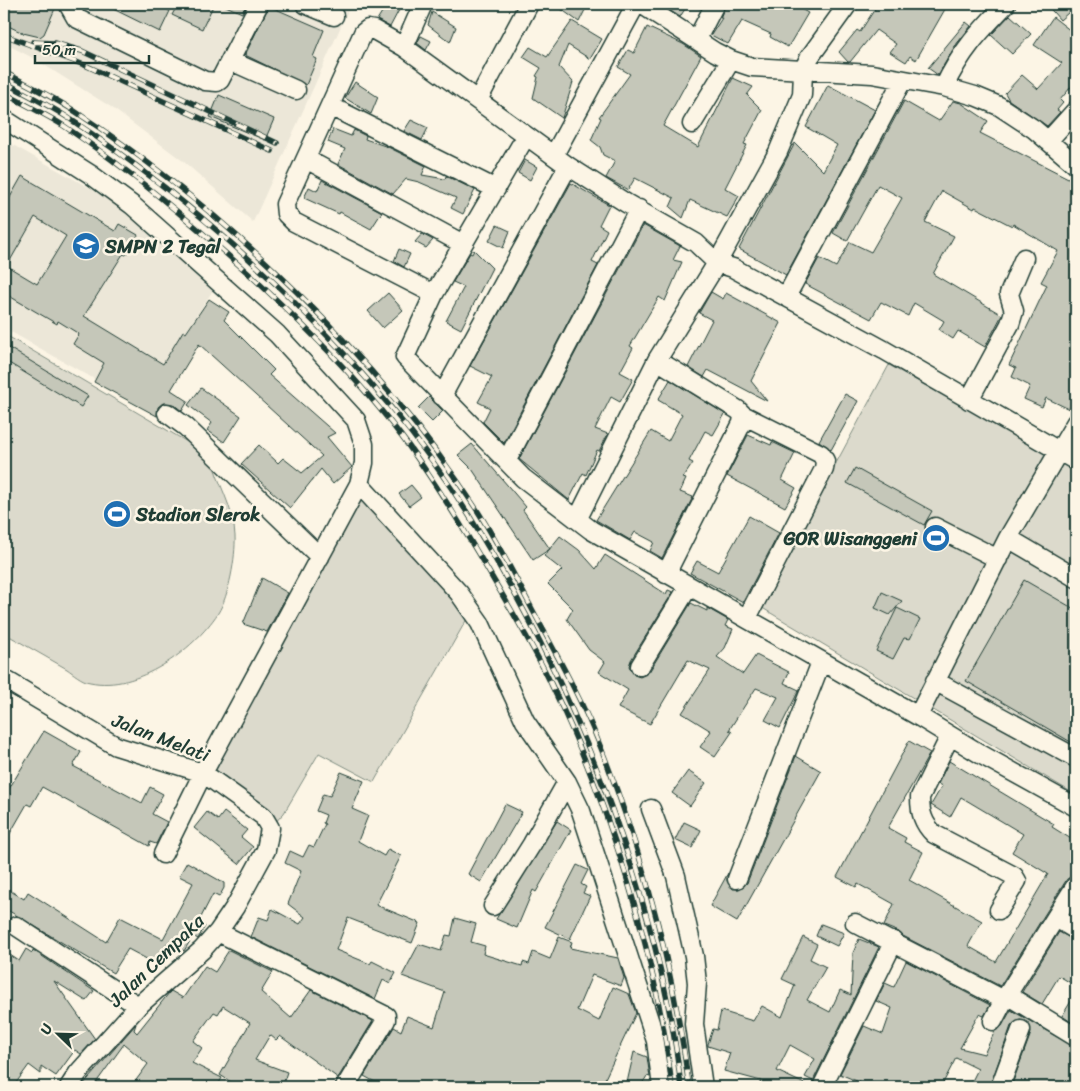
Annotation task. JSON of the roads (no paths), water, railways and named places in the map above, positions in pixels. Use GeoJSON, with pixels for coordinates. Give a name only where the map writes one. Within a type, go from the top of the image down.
{"type":"FeatureCollection","features":[{"type":"Feature","properties":{"kind":"street"},"geometry":{"type":"LineString","coordinates":[[68,4],[76,18],[205,81],[218,82],[231,61],[259,4]]}},
{"type":"Feature","properties":{"kind":"street"},"geometry":{"type":"LineString","coordinates":[[305,4],[334,16]]}},
{"type":"Feature","properties":{"kind":"street"},"geometry":{"type":"LineString","coordinates":[[404,48],[423,4]]}},
{"type":"Feature","properties":{"kind":"street"},"geometry":{"type":"LineString","coordinates":[[478,100],[529,4]]}},
{"type":"Feature","properties":{"kind":"street"},"geometry":{"type":"LineString","coordinates":[[554,155],[636,4]]}},
{"type":"Feature","properties":{"kind":"street"},"geometry":{"type":"LineString","coordinates":[[641,4],[731,60],[752,67],[872,74],[902,81],[944,87],[999,106],[1034,129],[1076,165]]}},
{"type":"Feature","properties":{"kind":"street"},"geometry":{"type":"LineString","coordinates":[[697,39],[715,4]]}},
{"type":"Feature","properties":{"kind":"street"},"geometry":{"type":"LineString","coordinates":[[578,518],[658,360],[717,263],[778,152],[802,94],[803,71],[818,41],[848,4]]}},
{"type":"Feature","properties":{"kind":"street"},"geometry":{"type":"LineString","coordinates":[[944,87],[959,57],[975,36],[1006,4]]}},
{"type":"Feature","properties":{"kind":"street"},"geometry":{"type":"LineString","coordinates":[[434,294],[290,218],[286,214],[285,204],[363,33],[368,30],[374,30],[404,48],[568,166],[696,242],[717,263],[733,268],[884,350],[1076,461]]}},
{"type":"Feature","properties":{"kind":"street"},"geometry":{"type":"LineString","coordinates":[[692,124],[731,60]]}},
{"type":"Feature","properties":{"kind":"street"},"geometry":{"type":"LineString","coordinates":[[231,61],[296,90]]}},
{"type":"Feature","properties":{"kind":"street"},"geometry":{"type":"LineString","coordinates":[[786,297],[902,81]]}},
{"type":"Feature","properties":{"kind":"street"},"geometry":{"type":"LineString","coordinates":[[330,106],[496,189]]}},
{"type":"Feature","properties":{"kind":"street"},"geometry":{"type":"LineString","coordinates":[[1048,141],[1076,110]]}},
{"type":"Feature","properties":{"kind":"street"},"geometry":{"type":"LineString","coordinates":[[4,120],[90,174],[132,205],[277,334],[356,420],[364,444],[364,463],[359,484],[204,773],[163,854]]}},
{"type":"Feature","properties":{"kind":"street"},"geometry":{"type":"LineString","coordinates":[[526,136],[434,294],[405,356],[523,478],[592,530],[1076,807]]}},
{"type":"Feature","properties":{"kind":"street"},"geometry":{"type":"LineString","coordinates":[[306,159],[463,244]]}},
{"type":"Feature","properties":{"kind":"street"},"geometry":{"type":"LineString","coordinates":[[442,396],[568,166]]}},
{"type":"Feature","properties":{"kind":"street"},"geometry":{"type":"LineString","coordinates":[[507,460],[639,209]]}},
{"type":"Feature","properties":{"kind":"street"},"geometry":{"type":"LineString","coordinates":[[969,400],[1010,324],[1014,311],[1008,294],[1024,258]]}},
{"type":"Feature","properties":{"kind":"street"},"geometry":{"type":"LineString","coordinates":[[658,360],[743,415],[821,454],[825,461],[824,469],[747,618]]}},
{"type":"Feature","properties":{"kind":"street"},"geometry":{"type":"LineString","coordinates":[[167,413],[186,426],[320,557]]}},
{"type":"Feature","properties":{"kind":"street"},"geometry":{"type":"LineString","coordinates":[[666,574],[742,423],[743,415]]}},
{"type":"Feature","properties":{"kind":"street"},"geometry":{"type":"LineString","coordinates":[[918,716],[1008,538],[1076,422]]}},
{"type":"Feature","properties":{"kind":"street"},"geometry":{"type":"LineString","coordinates":[[359,484],[458,592],[472,610],[525,721],[567,782],[581,811],[640,986],[656,1040],[662,1087]]}},
{"type":"Feature","properties":{"kind":"street"},"geometry":{"type":"LineString","coordinates":[[935,527],[998,559]]}},
{"type":"Feature","properties":{"kind":"street"},"geometry":{"type":"LineString","coordinates":[[1008,538],[1076,578]]}},
{"type":"Feature","properties":{"kind":"street"},"geometry":{"type":"LineString","coordinates":[[640,666],[689,586]]}},
{"type":"Feature","properties":{"kind":"street"},"geometry":{"type":"LineString","coordinates":[[737,878],[821,662]]}},
{"type":"Feature","properties":{"kind":"street","name":"Jalan Melati"},"geometry":{"type":"LineString","coordinates":[[4,679],[116,746],[204,773],[263,816],[270,828]]}},
{"type":"Feature","properties":{"kind":"street"},"geometry":{"type":"LineString","coordinates":[[936,681],[1076,758]]}},
{"type":"Feature","properties":{"kind":"street"},"geometry":{"type":"LineString","coordinates":[[950,736],[920,797],[920,808],[925,825],[934,834],[1014,876],[1017,880],[1013,890],[999,910]]}},
{"type":"Feature","properties":{"kind":"street"},"geometry":{"type":"LineString","coordinates":[[493,906],[532,844],[567,782]]}},
{"type":"Feature","properties":{"kind":"street"},"geometry":{"type":"LineString","coordinates":[[652,809],[676,876],[694,956],[697,983],[694,1024],[703,1087]]}},
{"type":"Feature","properties":{"kind":"street","name":"Jalan Cempaka"},"geometry":{"type":"LineString","coordinates":[[69,1087],[78,1073],[138,1006],[202,950],[218,932],[235,907],[266,850],[270,828]]}},
{"type":"Feature","properties":{"kind":"street"},"geometry":{"type":"LineString","coordinates":[[993,1021],[1076,885]]}},
{"type":"Feature","properties":{"kind":"street"},"geometry":{"type":"LineString","coordinates":[[1056,918],[1076,930]]}},
{"type":"Feature","properties":{"kind":"street"},"geometry":{"type":"LineString","coordinates":[[855,923],[1006,997],[1076,1038]]}},
{"type":"Feature","properties":{"kind":"street"},"geometry":{"type":"LineString","coordinates":[[16,926],[138,1006]]}},
{"type":"Feature","properties":{"kind":"street"},"geometry":{"type":"LineString","coordinates":[[218,932],[386,1016],[386,1020],[345,1087]]}},
{"type":"Feature","properties":{"kind":"street"},"geometry":{"type":"LineString","coordinates":[[822,1087],[894,941]]}},
{"type":"Feature","properties":{"kind":"street"},"geometry":{"type":"LineString","coordinates":[[1000,1087],[1021,1030]]}},
{"type":"Feature","properties":{"kind":"railway"},"geometry":{"type":"LineString","coordinates":[[4,35],[87,66],[272,151]]}},
{"type":"Feature","properties":{"kind":"railway"},"geometry":{"type":"LineString","coordinates":[[33,42],[54,43],[82,51],[277,143]]}},
{"type":"Feature","properties":{"kind":"railway"},"geometry":{"type":"LineString","coordinates":[[4,72],[76,112],[133,152],[189,195],[244,242],[347,344],[394,398],[438,453],[477,510],[572,684],[617,789],[656,915],[675,1000],[689,1087]]}},
{"type":"Feature","properties":{"kind":"railway"},"geometry":{"type":"LineString","coordinates":[[4,82],[46,104],[126,158],[237,248],[290,298],[389,405],[432,461],[470,517],[532,626],[551,664],[601,779],[637,884],[656,951],[671,1018],[681,1087]]}},
{"type":"Feature","properties":{"kind":"railway"},"geometry":{"type":"LineString","coordinates":[[4,93],[64,126],[112,160],[182,215],[249,274],[310,332],[367,394],[402,437],[427,473],[451,509],[519,623],[547,675],[594,782],[612,832],[643,935],[665,1037],[672,1087]]}},
{"type":"Feature","properties":{"kind":"place","name":"SMPN 2 Tegal"},"geometry":{"type":"Point","coordinates":[86,246]}},
{"type":"Feature","properties":{"kind":"place","name":"Stadion Slerok"},"geometry":{"type":"Point","coordinates":[117,514]}},
{"type":"Feature","properties":{"kind":"place","name":"GOR Wisanggeni"},"geometry":{"type":"Point","coordinates":[936,538]}}]}
